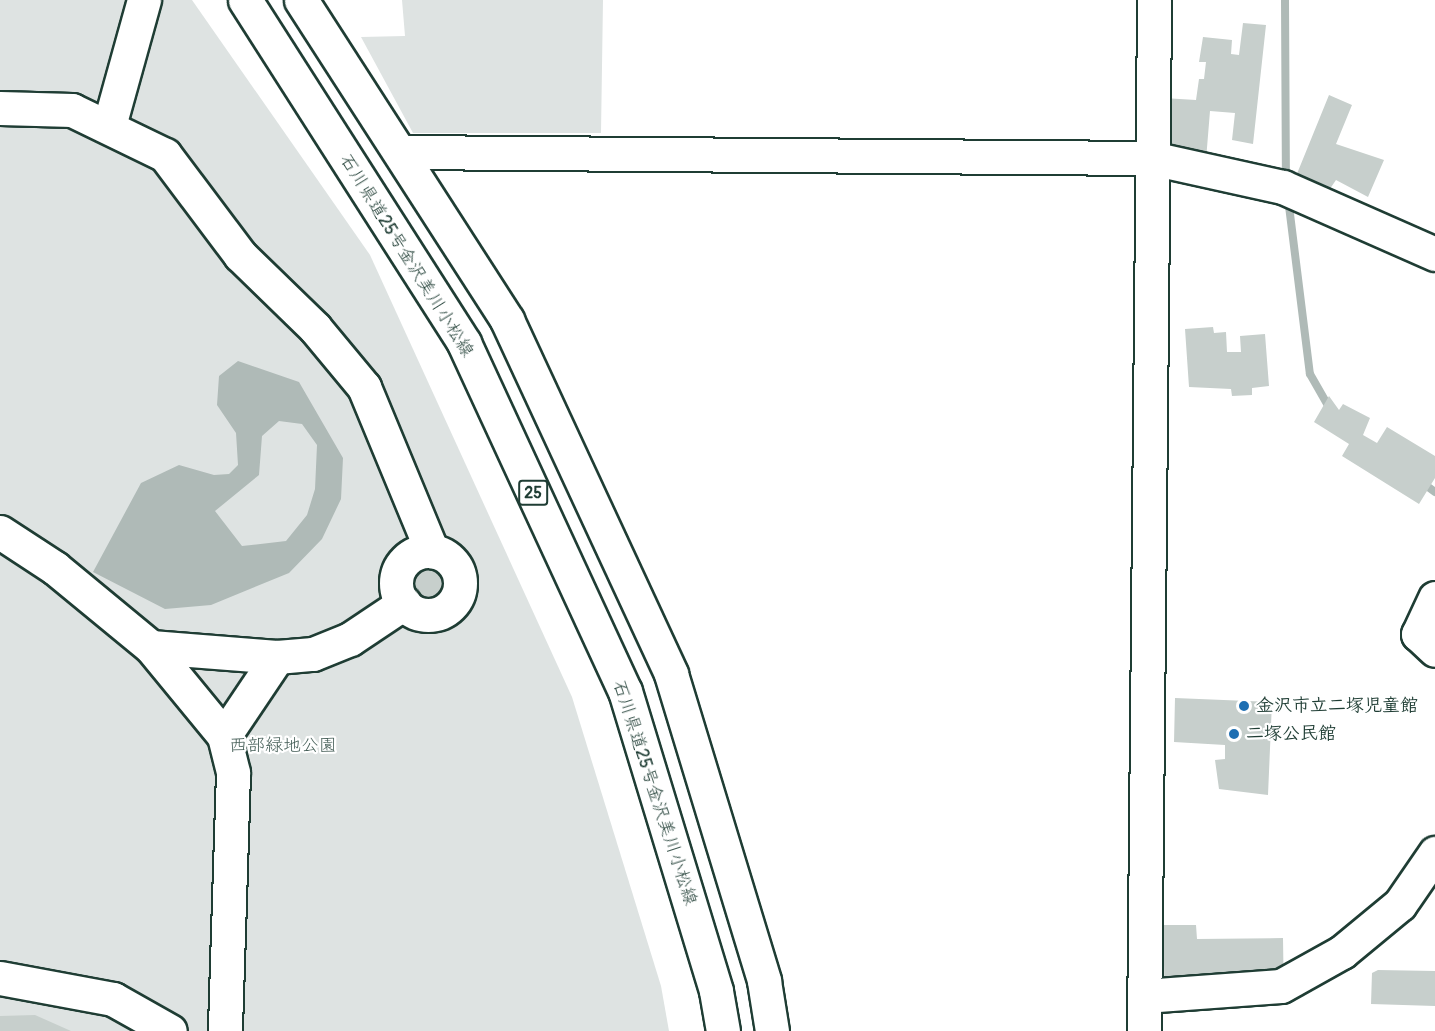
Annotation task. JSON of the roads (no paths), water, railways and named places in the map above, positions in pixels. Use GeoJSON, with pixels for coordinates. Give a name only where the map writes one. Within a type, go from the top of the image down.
{"type":"FeatureCollection","features":[{"type":"Feature","properties":{"kind":"street"},"geometry":{"type":"LineString","coordinates":[[109,126],[144,0]]}},
{"type":"Feature","properties":{"kind":"street","name":"石川県道25号金沢美川小松線"},"geometry":{"type":"LineString","coordinates":[[245,0],[464,343],[625,691],[717,991],[723,1031]]}},
{"type":"Feature","properties":{"kind":"street"},"geometry":{"type":"LineString","coordinates":[[301,0],[401,152],[507,320],[671,674],[764,981],[772,1031]]}},
{"type":"Feature","properties":{"kind":"street"},"geometry":{"type":"LineString","coordinates":[[1144,1031],[1154,0]]}},
{"type":"Feature","properties":{"kind":"street"},"geometry":{"type":"LineString","coordinates":[[0,108],[72,110],[165,154],[240,255],[315,328],[364,387],[432,551],[457,568],[457,597],[433,614],[404,603]]}},
{"type":"Feature","properties":{"kind":"street"},"geometry":{"type":"LineString","coordinates":[[401,152],[1151,158],[1283,187],[1435,254]]}},
{"type":"Feature","properties":{"kind":"street"},"geometry":{"type":"LineString","coordinates":[[0,532],[55,568],[151,647],[224,736],[232,772],[225,1031]]}},
{"type":"Feature","properties":{"kind":"street"},"geometry":{"type":"LineString","coordinates":[[404,603],[398,573],[411,556],[432,551]]}},
{"type":"Feature","properties":{"kind":"street"},"geometry":{"type":"LineString","coordinates":[[1435,598],[1418,634],[1435,650]]}},
{"type":"Feature","properties":{"kind":"street"},"geometry":{"type":"LineString","coordinates":[[151,647],[277,657],[314,654],[350,639],[404,603]]}},
{"type":"Feature","properties":{"kind":"street"},"geometry":{"type":"LineString","coordinates":[[224,736],[277,657]]}},
{"type":"Feature","properties":{"kind":"street"},"geometry":{"type":"LineString","coordinates":[[1144,996],[1281,986],[1342,952],[1400,904],[1435,853]]}},
{"type":"Feature","properties":{"kind":"street"},"geometry":{"type":"LineString","coordinates":[[0,978],[113,999],[170,1031]]}},
{"type":"Feature","properties":{"kind":"waterway"},"geometry":{"type":"LineString","coordinates":[[1285,0],[1286,179]]}},
{"type":"Feature","properties":{"kind":"waterway"},"geometry":{"type":"LineString","coordinates":[[1288,198],[1310,374],[1330,409]]}},
{"type":"Feature","properties":{"kind":"waterway"},"geometry":{"type":"LineString","coordinates":[[1420,481],[1435,492]]}},
{"type":"Feature","properties":{"kind":"place","name":"金沢市立二塚児童館"},"geometry":{"type":"Point","coordinates":[1244,706]}},
{"type":"Feature","properties":{"kind":"place","name":"二塚公民館"},"geometry":{"type":"Point","coordinates":[1234,734]}},
{"type":"Feature","properties":{"kind":"park label","name":"西部緑地公園"},"geometry":{"type":"Point","coordinates":[283,746]}}]}
